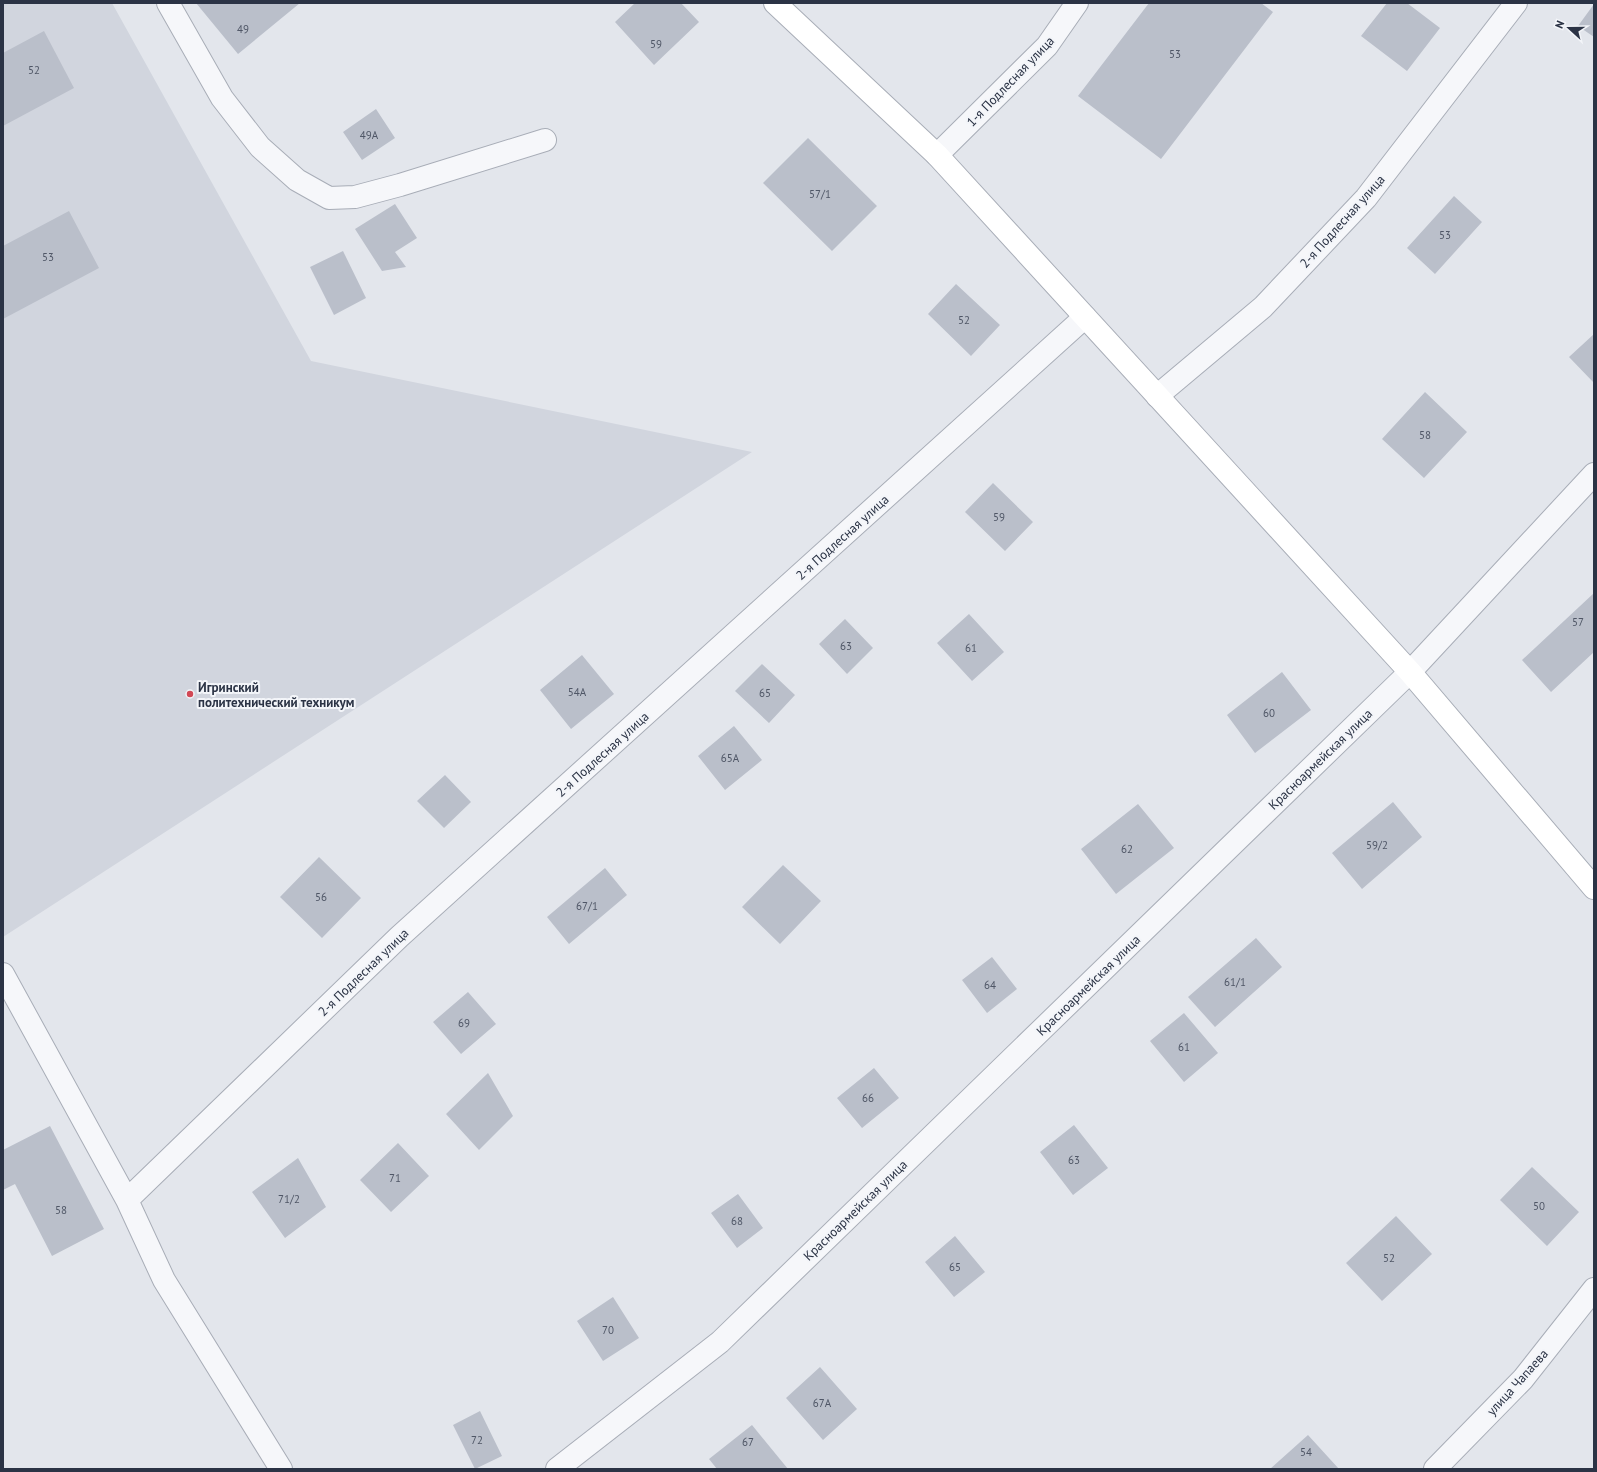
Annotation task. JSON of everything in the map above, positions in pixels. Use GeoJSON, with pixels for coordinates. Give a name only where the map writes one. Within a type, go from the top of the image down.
{"type":"FeatureCollection","features":[{"type":"Feature","properties":{"kind":"street"},"geometry":{"type":"LineString","coordinates":[[168,3],[222,98],[260,147],[297,180],[329,198],[355,197],[400,185],[545,140]]}},
{"type":"Feature","properties":{"kind":"street"},"geometry":{"type":"LineString","coordinates":[[774,3],[937,155],[1410,672],[1594,888]]}},
{"type":"Feature","properties":{"kind":"street","name":"1-я Подлесная улица"},"geometry":{"type":"LineString","coordinates":[[937,155],[1047,46],[1077,3]]}},
{"type":"Feature","properties":{"kind":"street","name":"2-я Подлесная улица"},"geometry":{"type":"LineString","coordinates":[[1157,396],[1263,307],[1366,198],[1516,3]]}},
{"type":"Feature","properties":{"kind":"street","name":"2-я Подлесная улица"},"geometry":{"type":"LineString","coordinates":[[127,1200],[399,937],[1085,317]]}},
{"type":"Feature","properties":{"kind":"street","name":"Красноармейская улица"},"geometry":{"type":"LineString","coordinates":[[557,1469],[720,1342],[1410,672],[1594,474]]}},
{"type":"Feature","properties":{"kind":"street"},"geometry":{"type":"LineString","coordinates":[[3,974],[127,1200],[164,1280],[281,1469]]}},
{"type":"Feature","properties":{"kind":"street","name":"улица Чапаева"},"geometry":{"type":"LineString","coordinates":[[1435,1469],[1523,1379],[1594,1289]]}},
{"type":"Feature","properties":{"kind":"shaded area","name":"Игринский политехнический техникум"},"geometry":{"type":"Polygon","coordinates":[[[3,3],[112,3],[311,361],[752,452],[3,937],[3,3]]]}},
{"type":"Feature","properties":{"kind":"building"},"geometry":{"type":"Polygon","coordinates":[[[196,3],[300,3],[238,54],[196,3]]]}},
{"type":"Feature","properties":{"kind":"building"},"geometry":{"type":"Polygon","coordinates":[[[635,3],[681,3],[699,22],[654,65],[615,22],[635,3]]]}},
{"type":"Feature","properties":{"kind":"building"},"geometry":{"type":"Polygon","coordinates":[[[1149,3],[1261,3],[1273,12],[1161,159],[1078,96],[1149,3]]]}},
{"type":"Feature","properties":{"kind":"building"},"geometry":{"type":"Polygon","coordinates":[[[1387,3],[1407,3],[1440,28],[1407,71],[1361,36],[1387,3]]]}},
{"type":"Feature","properties":{"kind":"building"},"geometry":{"type":"Polygon","coordinates":[[[1594,4],[1594,37],[1578,26],[1594,4]]]}},
{"type":"Feature","properties":{"kind":"building"},"geometry":{"type":"Polygon","coordinates":[[[44,31],[74,88],[3,126],[3,53],[44,31]]]}},
{"type":"Feature","properties":{"kind":"building"},"geometry":{"type":"Polygon","coordinates":[[[376,109],[395,138],[362,160],[343,132],[376,109]]]}},
{"type":"Feature","properties":{"kind":"building"},"geometry":{"type":"Polygon","coordinates":[[[808,138],[877,206],[832,251],[763,183],[808,138]]]}},
{"type":"Feature","properties":{"kind":"building"},"geometry":{"type":"Polygon","coordinates":[[[1454,196],[1482,222],[1435,274],[1407,248],[1454,196]]]}},
{"type":"Feature","properties":{"kind":"building"},"geometry":{"type":"Polygon","coordinates":[[[395,204],[417,238],[395,252],[406,267],[382,271],[355,229],[395,204]]]}},
{"type":"Feature","properties":{"kind":"building"},"geometry":{"type":"Polygon","coordinates":[[[69,211],[99,268],[3,319],[3,246],[69,211]]]}},
{"type":"Feature","properties":{"kind":"building"},"geometry":{"type":"Polygon","coordinates":[[[343,251],[366,298],[334,315],[310,267],[343,251]]]}},
{"type":"Feature","properties":{"kind":"building"},"geometry":{"type":"Polygon","coordinates":[[[956,284],[1000,325],[971,356],[928,314],[956,284]]]}},
{"type":"Feature","properties":{"kind":"building"},"geometry":{"type":"Polygon","coordinates":[[[1594,334],[1594,383],[1569,357],[1594,334]]]}},
{"type":"Feature","properties":{"kind":"building"},"geometry":{"type":"Polygon","coordinates":[[[1425,392],[1467,432],[1424,478],[1382,439],[1425,392]]]}},
{"type":"Feature","properties":{"kind":"building"},"geometry":{"type":"Polygon","coordinates":[[[993,483],[1033,522],[1005,551],[965,512],[993,483]]]}},
{"type":"Feature","properties":{"kind":"building"},"geometry":{"type":"Polygon","coordinates":[[[1594,593],[1594,652],[1551,692],[1522,660],[1594,593]]]}},
{"type":"Feature","properties":{"kind":"building"},"geometry":{"type":"Polygon","coordinates":[[[969,614],[1004,652],[972,681],[937,643],[969,614]]]}},
{"type":"Feature","properties":{"kind":"building"},"geometry":{"type":"Polygon","coordinates":[[[845,619],[873,648],[847,674],[819,644],[845,619]]]}},
{"type":"Feature","properties":{"kind":"building"},"geometry":{"type":"Polygon","coordinates":[[[582,655],[614,694],[571,729],[540,690],[582,655]]]}},
{"type":"Feature","properties":{"kind":"building"},"geometry":{"type":"Polygon","coordinates":[[[762,664],[795,695],[769,723],[735,691],[762,664]]]}},
{"type":"Feature","properties":{"kind":"building"},"geometry":{"type":"Polygon","coordinates":[[[1282,672],[1311,710],[1255,753],[1227,715],[1282,672]]]}},
{"type":"Feature","properties":{"kind":"building"},"geometry":{"type":"Polygon","coordinates":[[[734,726],[762,760],[725,790],[698,756],[734,726]]]}},
{"type":"Feature","properties":{"kind":"building"},"geometry":{"type":"Polygon","coordinates":[[[445,775],[471,802],[444,828],[417,801],[445,775]]]}},
{"type":"Feature","properties":{"kind":"building"},"geometry":{"type":"Polygon","coordinates":[[[1393,802],[1422,837],[1362,889],[1332,853],[1393,802]]]}},
{"type":"Feature","properties":{"kind":"building"},"geometry":{"type":"Polygon","coordinates":[[[1138,804],[1174,848],[1116,894],[1081,849],[1138,804]]]}},
{"type":"Feature","properties":{"kind":"building"},"geometry":{"type":"Polygon","coordinates":[[[319,857],[361,898],[322,938],[280,897],[319,857]]]}},
{"type":"Feature","properties":{"kind":"building"},"geometry":{"type":"Polygon","coordinates":[[[783,865],[821,901],[780,944],[742,907],[783,865]]]}},
{"type":"Feature","properties":{"kind":"building"},"geometry":{"type":"Polygon","coordinates":[[[605,868],[627,895],[569,944],[547,917],[605,868]]]}},
{"type":"Feature","properties":{"kind":"building"},"geometry":{"type":"Polygon","coordinates":[[[1256,938],[1282,967],[1215,1027],[1188,997],[1256,938]]]}},
{"type":"Feature","properties":{"kind":"building"},"geometry":{"type":"Polygon","coordinates":[[[992,957],[1017,989],[987,1013],[962,980],[992,957]]]}},
{"type":"Feature","properties":{"kind":"building"},"geometry":{"type":"Polygon","coordinates":[[[468,992],[496,1024],[461,1054],[433,1022],[468,992]]]}},
{"type":"Feature","properties":{"kind":"building"},"geometry":{"type":"Polygon","coordinates":[[[1184,1013],[1218,1053],[1184,1082],[1150,1041],[1184,1013]]]}},
{"type":"Feature","properties":{"kind":"building"},"geometry":{"type":"Polygon","coordinates":[[[874,1068],[899,1098],[862,1128],[837,1098],[874,1068]]]}},
{"type":"Feature","properties":{"kind":"building"},"geometry":{"type":"Polygon","coordinates":[[[488,1073],[513,1116],[479,1150],[446,1114],[488,1073]]]}},
{"type":"Feature","properties":{"kind":"building"},"geometry":{"type":"Polygon","coordinates":[[[1074,1125],[1108,1168],[1073,1195],[1040,1152],[1074,1125]]]}},
{"type":"Feature","properties":{"kind":"building"},"geometry":{"type":"Polygon","coordinates":[[[50,1126],[104,1229],[52,1256],[15,1184],[3,1190],[3,1150],[50,1126]]]}},
{"type":"Feature","properties":{"kind":"building"},"geometry":{"type":"Polygon","coordinates":[[[398,1143],[429,1176],[391,1212],[360,1180],[398,1143]]]}},
{"type":"Feature","properties":{"kind":"building"},"geometry":{"type":"Polygon","coordinates":[[[298,1158],[326,1207],[285,1238],[252,1192],[298,1158]]]}},
{"type":"Feature","properties":{"kind":"building"},"geometry":{"type":"Polygon","coordinates":[[[1532,1167],[1579,1212],[1547,1246],[1500,1200],[1532,1167]]]}},
{"type":"Feature","properties":{"kind":"building"},"geometry":{"type":"Polygon","coordinates":[[[738,1194],[763,1228],[737,1248],[711,1213],[738,1194]]]}},
{"type":"Feature","properties":{"kind":"building"},"geometry":{"type":"Polygon","coordinates":[[[1396,1216],[1432,1254],[1382,1301],[1346,1263],[1396,1216]]]}},
{"type":"Feature","properties":{"kind":"building"},"geometry":{"type":"Polygon","coordinates":[[[955,1236],[985,1272],[954,1297],[925,1262],[955,1236]]]}},
{"type":"Feature","properties":{"kind":"building"},"geometry":{"type":"Polygon","coordinates":[[[613,1297],[639,1338],[603,1361],[577,1321],[613,1297]]]}},
{"type":"Feature","properties":{"kind":"building"},"geometry":{"type":"Polygon","coordinates":[[[820,1367],[857,1409],[823,1440],[786,1398],[820,1367]]]}},
{"type":"Feature","properties":{"kind":"building"},"geometry":{"type":"Polygon","coordinates":[[[480,1411],[502,1456],[475,1469],[453,1425],[480,1411]]]}},
{"type":"Feature","properties":{"kind":"building"},"geometry":{"type":"Polygon","coordinates":[[[752,1425],[788,1469],[717,1469],[709,1459],[752,1425]]]}},
{"type":"Feature","properties":{"kind":"building"},"geometry":{"type":"Polygon","coordinates":[[[1308,1435],[1339,1469],[1270,1469],[1308,1435]]]}},
{"type":"Feature","properties":{"kind":"place","name":"Игринский политехнический техникум"},"geometry":{"type":"Point","coordinates":[190,694]}}]}
